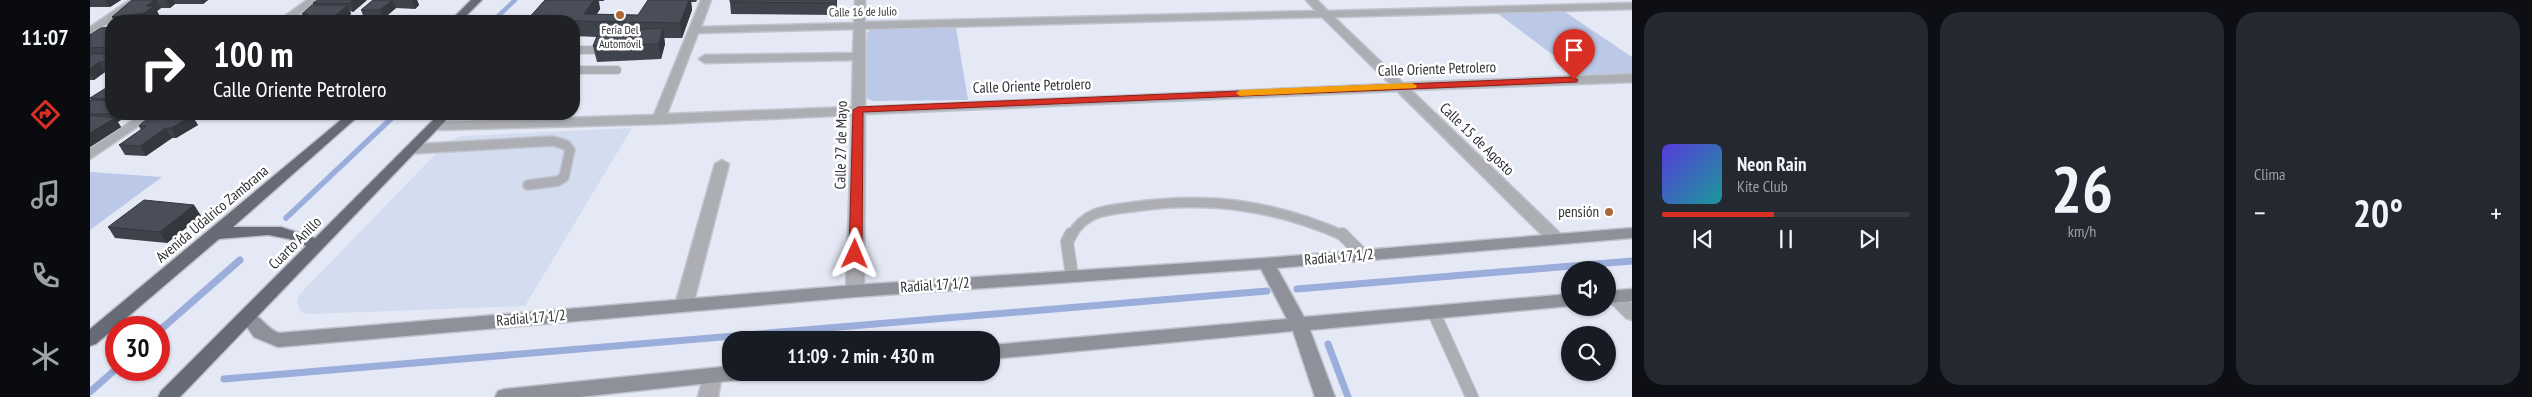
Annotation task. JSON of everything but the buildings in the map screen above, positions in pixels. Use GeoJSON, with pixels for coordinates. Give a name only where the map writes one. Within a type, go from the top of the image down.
{"type":"FeatureCollection","features":[{"type":"Feature","properties":{"kind":"highway"},"geometry":{"type":"LineString","coordinates":[[461,15],[477,0]]}},
{"type":"Feature","properties":{"kind":"highway","name":"Avenida Udalrico Zambrana"},"geometry":{"type":"LineString","coordinates":[[90,339],[284,176],[347,120]]}},
{"type":"Feature","properties":{"kind":"highway","name":"Cuarto Anillo"},"geometry":{"type":"LineString","coordinates":[[168,397],[249,317],[440,120]]}},
{"type":"Feature","properties":{"kind":"highway"},"geometry":{"type":"LineString","coordinates":[[211,236],[251,230],[281,231],[301,236],[318,246]]}},
{"type":"Feature","properties":{"kind":"main road","name":"Radial 17 1/2"},"geometry":{"type":"LineString","coordinates":[[249,317],[254,327],[264,335],[278,340],[855,290],[1266,263],[1632,232]]}},
{"type":"Feature","properties":{"kind":"main road"},"geometry":{"type":"LineString","coordinates":[[1266,263],[1300,326],[1324,397]]}},
{"type":"Feature","properties":{"kind":"main road"},"geometry":{"type":"LineString","coordinates":[[1616,296],[1632,295]]}},
{"type":"Feature","properties":{"kind":"main road"},"geometry":{"type":"LineString","coordinates":[[1000,351],[1300,326],[1561,301]]}},
{"type":"Feature","properties":{"kind":"main road"},"geometry":{"type":"LineString","coordinates":[[505,397],[722,374]]}},
{"type":"Feature","properties":{"kind":"street"},"geometry":{"type":"LineString","coordinates":[[115,15],[137,0]]}},
{"type":"Feature","properties":{"kind":"street"},"geometry":{"type":"LineString","coordinates":[[292,15],[314,0]]}},
{"type":"Feature","properties":{"kind":"street"},"geometry":{"type":"LineString","coordinates":[[658,120],[706,0]]}},
{"type":"Feature","properties":{"kind":"street","name":"Calle 27 de Mayo"},"geometry":{"type":"LineString","coordinates":[[855,290],[860,0]]}},
{"type":"Feature","properties":{"kind":"street","name":"Calle 15 de Agosto"},"geometry":{"type":"LineString","coordinates":[[1311,0],[1555,238]]}},
{"type":"Feature","properties":{"kind":"street","name":"Calle 16 de Julio"},"geometry":{"type":"LineString","coordinates":[[695,30],[1632,6]]}},
{"type":"Feature","properties":{"kind":"street"},"geometry":{"type":"LineString","coordinates":[[90,32],[105,22]]}},
{"type":"Feature","properties":{"kind":"street"},"geometry":{"type":"LineString","coordinates":[[705,59],[859,56]]}},
{"type":"Feature","properties":{"kind":"street","name":"Calle Oriente Petrolero"},"geometry":{"type":"LineString","coordinates":[[434,126],[658,120],[1399,86],[1632,78]]}},
{"type":"Feature","properties":{"kind":"street"},"geometry":{"type":"LineString","coordinates":[[90,155],[141,120]]}},
{"type":"Feature","properties":{"kind":"street"},"geometry":{"type":"LineString","coordinates":[[684,305],[722,164]]}},
{"type":"Feature","properties":{"kind":"street"},"geometry":{"type":"LineString","coordinates":[[1616,300],[1632,314]]}},
{"type":"Feature","properties":{"kind":"street"},"geometry":{"type":"LineString","coordinates":[[708,397],[712,375]]}},
{"type":"Feature","properties":{"kind":"lane"},"geometry":{"type":"LineString","coordinates":[[580,50],[602,50]]}},
{"type":"Feature","properties":{"kind":"lane"},"geometry":{"type":"LineString","coordinates":[[580,70],[617,70]]}},
{"type":"Feature","properties":{"kind":"lane"},"geometry":{"type":"LineString","coordinates":[[412,149],[553,141],[566,145],[570,150],[564,177],[558,181],[528,185]]}},
{"type":"Feature","properties":{"kind":"lane"},"geometry":{"type":"LineString","coordinates":[[1072,276],[1067,242],[1078,224],[1100,211],[1172,201],[1226,202],[1327,228],[1345,236],[1363,255]]}},
{"type":"Feature","properties":{"kind":"lane"},"geometry":{"type":"LineString","coordinates":[[1434,313],[1472,397]]}},
{"type":"Feature","properties":{"kind":"shaded area"},"geometry":{"type":"Polygon","coordinates":[[[1559,8],[1632,57],[1632,73],[1580,75],[1493,10],[1559,8]]]}},
{"type":"Feature","properties":{"kind":"shaded area"},"geometry":{"type":"Polygon","coordinates":[[[956,28],[968,100],[873,101],[863,97],[867,33],[872,29],[956,28]]]}},
{"type":"Feature","properties":{"kind":"shaded area"},"geometry":{"type":"Polygon","coordinates":[[[632,128],[525,306],[311,314],[303,313],[299,308],[297,302],[299,295],[448,141],[462,136],[632,128]]]}},
{"type":"Feature","properties":{"kind":"shaded area"},"geometry":{"type":"Polygon","coordinates":[[[90,172],[162,177],[90,230],[90,172]]]}},
{"type":"Feature","properties":{"kind":"waterway"},"geometry":{"type":"LineString","coordinates":[[499,15],[515,0]]}},
{"type":"Feature","properties":{"kind":"waterway"},"geometry":{"type":"LineString","coordinates":[[286,218],[390,120]]}},
{"type":"Feature","properties":{"kind":"waterway"},"geometry":{"type":"LineString","coordinates":[[170,321],[240,260]]}},
{"type":"Feature","properties":{"kind":"waterway"},"geometry":{"type":"LineString","coordinates":[[1297,289],[1632,261]]}},
{"type":"Feature","properties":{"kind":"waterway"},"geometry":{"type":"LineString","coordinates":[[224,379],[1267,291]]}},
{"type":"Feature","properties":{"kind":"waterway"},"geometry":{"type":"LineString","coordinates":[[1328,344],[1348,397]]}},
{"type":"Feature","properties":{"kind":"waterway"},"geometry":{"type":"LineString","coordinates":[[90,392],[105,379]]}},
{"type":"Feature","properties":{"kind":"slow traffic"},"geometry":{"type":"LineString","coordinates":[[1240,93],[1412,86]]}},
{"type":"Feature","properties":{"kind":"place","name":"Feria Del Automóvil"},"geometry":{"type":"Point","coordinates":[620,15]}},
{"type":"Feature","properties":{"kind":"place","name":"pensión"},"geometry":{"type":"Point","coordinates":[1609,212]}},
{"type":"Feature","properties":{"kind":"route"},"geometry":{"type":"LineString","coordinates":[[855,254],[858,110],[1574,80]]}}]}
